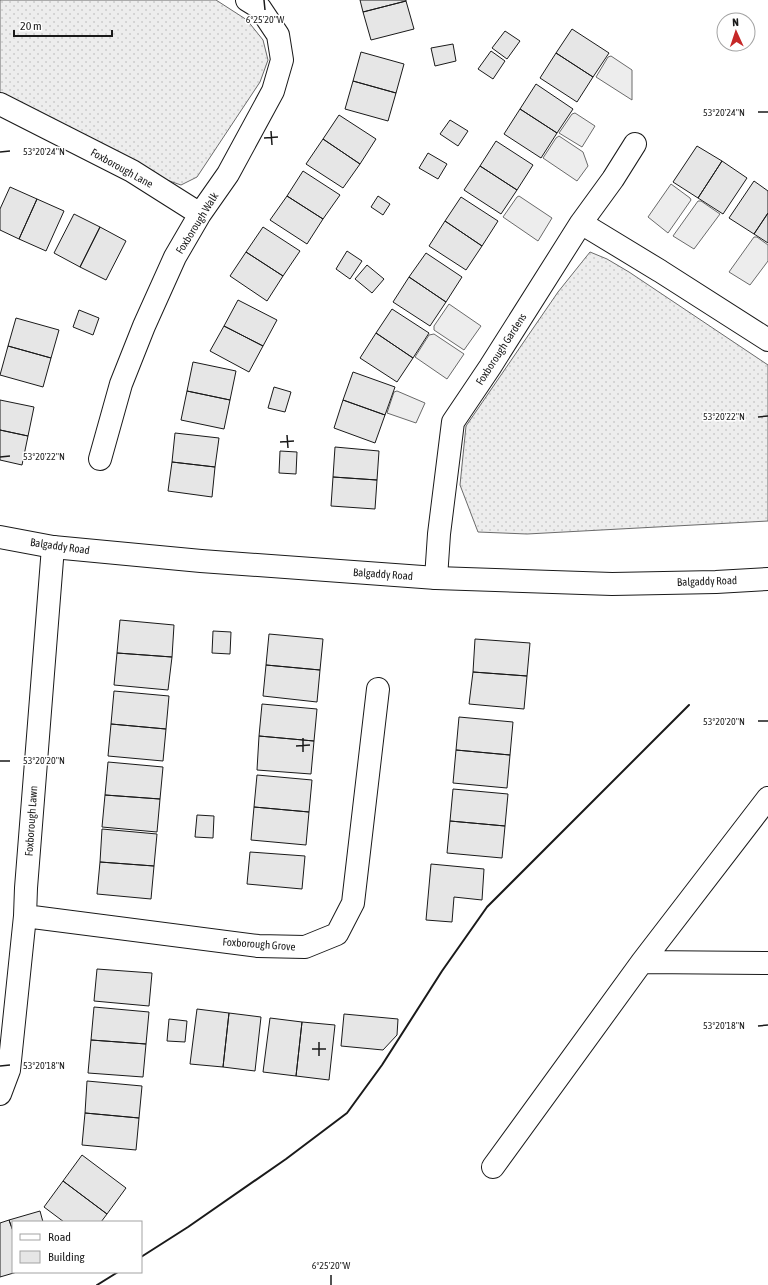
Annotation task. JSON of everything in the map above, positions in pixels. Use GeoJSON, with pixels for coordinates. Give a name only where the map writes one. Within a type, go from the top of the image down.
{"type":"FeatureCollection","features":[{"type":"Feature","properties":{"kind":"street","name":"Foxborough Walk"},"geometry":{"type":"LineString","coordinates":[[100,459],[121,384],[144,326],[175,257],[200,214],[228,174],[273,90],[282,60],[278,35],[260,8],[247,0]]}},
{"type":"Feature","properties":{"kind":"street","name":"Foxborough Lane"},"geometry":{"type":"LineString","coordinates":[[0,104],[132,171],[200,214]]}},
{"type":"Feature","properties":{"kind":"street","name":"Foxborough Gardens"},"geometry":{"type":"LineString","coordinates":[[436,578],[439,534],[453,422],[490,367],[581,224],[613,179],[635,144]]}},
{"type":"Feature","properties":{"kind":"street"},"geometry":{"type":"LineString","coordinates":[[581,224],[660,271],[768,340]]}},
{"type":"Feature","properties":{"kind":"street","name":"Balgaddy Road"},"geometry":{"type":"LineString","coordinates":[[0,537],[53,547],[201,561],[436,578],[612,584],[716,582],[768,579]]}},
{"type":"Feature","properties":{"kind":"street","name":"Foxborough Lawn"},"geometry":{"type":"LineString","coordinates":[[0,1094],[9,1070],[25,916],[53,547]]}},
{"type":"Feature","properties":{"kind":"street","name":"Foxborough Grove"},"geometry":{"type":"LineString","coordinates":[[25,916],[258,946],[305,947],[337,934],[353,903],[378,689]]}},
{"type":"Feature","properties":{"kind":"street"},"geometry":{"type":"LineString","coordinates":[[493,1167],[642,962],[768,798]]}},
{"type":"Feature","properties":{"kind":"street"},"geometry":{"type":"LineString","coordinates":[[642,962],[768,962]]}},
{"type":"Feature","properties":{"kind":"shaded area"},"geometry":{"type":"Polygon","coordinates":[[[0,0],[216,0],[247,20],[263,40],[268,60],[260,82],[197,177],[181,185],[158,177],[0,93],[0,0]]]}},
{"type":"Feature","properties":{"kind":"shaded area"},"geometry":{"type":"Polygon","coordinates":[[[611,56],[632,70],[632,100],[596,77],[608,57],[611,56]]]}},
{"type":"Feature","properties":{"kind":"shaded area"},"geometry":{"type":"Polygon","coordinates":[[[575,113],[595,126],[582,147],[559,133],[572,114],[575,113]]]}},
{"type":"Feature","properties":{"kind":"shaded area"},"geometry":{"type":"Polygon","coordinates":[[[559,136],[583,152],[588,166],[577,181],[543,158],[556,138],[559,136]]]}},
{"type":"Feature","properties":{"kind":"shaded area"},"geometry":{"type":"Polygon","coordinates":[[[671,184],[691,200],[668,233],[648,217],[671,184]]]}},
{"type":"Feature","properties":{"kind":"shaded area"},"geometry":{"type":"Polygon","coordinates":[[[519,196],[552,218],[538,241],[503,217],[519,196]]]}},
{"type":"Feature","properties":{"kind":"shaded area"},"geometry":{"type":"Polygon","coordinates":[[[698,201],[701,201],[720,214],[694,249],[673,236],[698,201]]]}},
{"type":"Feature","properties":{"kind":"shaded area"},"geometry":{"type":"Polygon","coordinates":[[[754,237],[757,237],[768,245],[768,261],[750,285],[729,272],[754,237]]]}},
{"type":"Feature","properties":{"kind":"shaded area"},"geometry":{"type":"Polygon","coordinates":[[[590,252],[607,259],[629,272],[768,365],[768,521],[527,534],[478,532],[460,485],[466,426],[558,292],[590,252]]]}},
{"type":"Feature","properties":{"kind":"shaded area"},"geometry":{"type":"Polygon","coordinates":[[[449,304],[481,326],[464,350],[434,330],[434,326],[449,304]]]}},
{"type":"Feature","properties":{"kind":"shaded area"},"geometry":{"type":"Polygon","coordinates":[[[434,334],[464,354],[447,379],[415,357],[429,335],[434,334]]]}},
{"type":"Feature","properties":{"kind":"shaded area"},"geometry":{"type":"Polygon","coordinates":[[[397,391],[425,403],[416,423],[387,413],[394,392],[397,391]]]}},
{"type":"Feature","properties":{"kind":"building"},"geometry":{"type":"Polygon","coordinates":[[[360,0],[406,0],[406,1],[363,12],[360,0]]]}},
{"type":"Feature","properties":{"kind":"building"},"geometry":{"type":"Polygon","coordinates":[[[406,1],[414,29],[371,40],[363,12],[406,1]]]}},
{"type":"Feature","properties":{"kind":"building"},"geometry":{"type":"Polygon","coordinates":[[[572,29],[609,53],[593,77],[556,53],[572,29]]]}},
{"type":"Feature","properties":{"kind":"building"},"geometry":{"type":"Polygon","coordinates":[[[505,31],[520,41],[507,59],[492,48],[505,31]]]}},
{"type":"Feature","properties":{"kind":"building"},"geometry":{"type":"Polygon","coordinates":[[[453,44],[456,61],[435,66],[431,48],[453,44]]]}},
{"type":"Feature","properties":{"kind":"building"},"geometry":{"type":"Polygon","coordinates":[[[491,51],[505,61],[493,79],[478,69],[491,51]]]}},
{"type":"Feature","properties":{"kind":"building"},"geometry":{"type":"Polygon","coordinates":[[[361,52],[404,64],[396,93],[353,81],[361,52]]]}},
{"type":"Feature","properties":{"kind":"building"},"geometry":{"type":"Polygon","coordinates":[[[556,53],[593,77],[577,102],[540,78],[556,53]]]}},
{"type":"Feature","properties":{"kind":"building"},"geometry":{"type":"Polygon","coordinates":[[[353,81],[396,93],[388,121],[345,109],[353,81]]]}},
{"type":"Feature","properties":{"kind":"building"},"geometry":{"type":"Polygon","coordinates":[[[536,84],[573,109],[557,133],[520,109],[536,84]]]}},
{"type":"Feature","properties":{"kind":"building"},"geometry":{"type":"Polygon","coordinates":[[[520,109],[557,133],[541,158],[504,134],[520,109]]]}},
{"type":"Feature","properties":{"kind":"building"},"geometry":{"type":"Polygon","coordinates":[[[339,115],[376,139],[360,164],[323,139],[339,115]]]}},
{"type":"Feature","properties":{"kind":"building"},"geometry":{"type":"Polygon","coordinates":[[[450,120],[468,131],[458,146],[440,134],[450,120]]]}},
{"type":"Feature","properties":{"kind":"building"},"geometry":{"type":"Polygon","coordinates":[[[323,139],[360,164],[343,188],[306,164],[323,139]]]}},
{"type":"Feature","properties":{"kind":"building"},"geometry":{"type":"Polygon","coordinates":[[[496,141],[533,165],[517,190],[480,166],[496,141]]]}},
{"type":"Feature","properties":{"kind":"building"},"geometry":{"type":"Polygon","coordinates":[[[697,146],[722,161],[698,198],[673,182],[697,146]]]}},
{"type":"Feature","properties":{"kind":"building"},"geometry":{"type":"Polygon","coordinates":[[[428,153],[447,164],[438,179],[419,168],[428,153]]]}},
{"type":"Feature","properties":{"kind":"building"},"geometry":{"type":"Polygon","coordinates":[[[722,161],[747,178],[723,214],[698,198],[722,161]]]}},
{"type":"Feature","properties":{"kind":"building"},"geometry":{"type":"Polygon","coordinates":[[[480,166],[517,190],[501,214],[464,190],[480,166]]]}},
{"type":"Feature","properties":{"kind":"building"},"geometry":{"type":"Polygon","coordinates":[[[303,171],[340,195],[323,219],[287,196],[303,171]]]}},
{"type":"Feature","properties":{"kind":"building"},"geometry":{"type":"Polygon","coordinates":[[[754,181],[768,191],[768,213],[754,234],[729,218],[754,181]]]}},
{"type":"Feature","properties":{"kind":"building"},"geometry":{"type":"Polygon","coordinates":[[[10,187],[37,199],[19,239],[0,230],[0,209],[10,187]]]}},
{"type":"Feature","properties":{"kind":"building"},"geometry":{"type":"Polygon","coordinates":[[[287,196],[323,219],[307,244],[270,220],[287,196]]]}},
{"type":"Feature","properties":{"kind":"building"},"geometry":{"type":"Polygon","coordinates":[[[378,196],[390,204],[383,215],[371,207],[378,196]]]}},
{"type":"Feature","properties":{"kind":"building"},"geometry":{"type":"Polygon","coordinates":[[[461,197],[498,221],[482,246],[445,221],[461,197]]]}},
{"type":"Feature","properties":{"kind":"building"},"geometry":{"type":"Polygon","coordinates":[[[37,199],[64,211],[46,251],[19,239],[37,199]]]}},
{"type":"Feature","properties":{"kind":"building"},"geometry":{"type":"Polygon","coordinates":[[[768,213],[768,243],[754,234],[768,213]]]}},
{"type":"Feature","properties":{"kind":"building"},"geometry":{"type":"Polygon","coordinates":[[[74,214],[100,227],[80,267],[54,253],[74,214]]]}},
{"type":"Feature","properties":{"kind":"building"},"geometry":{"type":"Polygon","coordinates":[[[445,221],[482,246],[466,270],[429,246],[445,221]]]}},
{"type":"Feature","properties":{"kind":"building"},"geometry":{"type":"Polygon","coordinates":[[[100,227],[126,241],[106,280],[80,267],[100,227]]]}},
{"type":"Feature","properties":{"kind":"building"},"geometry":{"type":"Polygon","coordinates":[[[263,227],[300,251],[283,276],[246,252],[263,227]]]}},
{"type":"Feature","properties":{"kind":"building"},"geometry":{"type":"Polygon","coordinates":[[[347,251],[362,261],[350,279],[336,269],[347,251]]]}},
{"type":"Feature","properties":{"kind":"building"},"geometry":{"type":"Polygon","coordinates":[[[246,252],[283,276],[267,301],[230,276],[246,252]]]}},
{"type":"Feature","properties":{"kind":"building"},"geometry":{"type":"Polygon","coordinates":[[[426,253],[462,277],[446,302],[409,277],[426,253]]]}},
{"type":"Feature","properties":{"kind":"building"},"geometry":{"type":"Polygon","coordinates":[[[367,265],[384,279],[372,293],[355,279],[367,265]]]}},
{"type":"Feature","properties":{"kind":"building"},"geometry":{"type":"Polygon","coordinates":[[[409,277],[446,302],[430,326],[393,302],[409,277]]]}},
{"type":"Feature","properties":{"kind":"building"},"geometry":{"type":"Polygon","coordinates":[[[238,300],[277,320],[263,346],[224,326],[238,300]]]}},
{"type":"Feature","properties":{"kind":"building"},"geometry":{"type":"Polygon","coordinates":[[[392,309],[429,333],[413,358],[376,333],[392,309]]]}},
{"type":"Feature","properties":{"kind":"building"},"geometry":{"type":"Polygon","coordinates":[[[79,310],[99,318],[93,335],[73,327],[79,310]]]}},
{"type":"Feature","properties":{"kind":"building"},"geometry":{"type":"Polygon","coordinates":[[[16,318],[59,330],[51,358],[8,346],[16,318]]]}},
{"type":"Feature","properties":{"kind":"building"},"geometry":{"type":"Polygon","coordinates":[[[224,326],[263,346],[249,372],[210,351],[224,326]]]}},
{"type":"Feature","properties":{"kind":"building"},"geometry":{"type":"Polygon","coordinates":[[[376,333],[413,358],[397,382],[360,358],[376,333]]]}},
{"type":"Feature","properties":{"kind":"building"},"geometry":{"type":"Polygon","coordinates":[[[8,346],[51,358],[43,387],[0,375],[8,346]]]}},
{"type":"Feature","properties":{"kind":"building"},"geometry":{"type":"Polygon","coordinates":[[[193,362],[236,371],[230,400],[187,391],[193,362]]]}},
{"type":"Feature","properties":{"kind":"building"},"geometry":{"type":"Polygon","coordinates":[[[353,372],[395,387],[385,415],[343,400],[353,372]]]}},
{"type":"Feature","properties":{"kind":"building"},"geometry":{"type":"Polygon","coordinates":[[[274,387],[291,392],[285,412],[268,408],[274,387]]]}},
{"type":"Feature","properties":{"kind":"building"},"geometry":{"type":"Polygon","coordinates":[[[187,391],[230,400],[224,429],[181,420],[187,391]]]}},
{"type":"Feature","properties":{"kind":"building"},"geometry":{"type":"Polygon","coordinates":[[[0,400],[34,407],[28,436],[0,430],[0,400]]]}},
{"type":"Feature","properties":{"kind":"building"},"geometry":{"type":"Polygon","coordinates":[[[343,400],[385,415],[375,443],[334,428],[343,400]]]}},
{"type":"Feature","properties":{"kind":"building"},"geometry":{"type":"Polygon","coordinates":[[[0,430],[28,436],[22,465],[0,460],[0,430]]]}},
{"type":"Feature","properties":{"kind":"building"},"geometry":{"type":"Polygon","coordinates":[[[175,433],[219,438],[215,467],[172,462],[175,433]]]}},
{"type":"Feature","properties":{"kind":"building"},"geometry":{"type":"Polygon","coordinates":[[[335,447],[379,451],[377,480],[333,477],[335,447]]]}},
{"type":"Feature","properties":{"kind":"building"},"geometry":{"type":"Polygon","coordinates":[[[280,451],[297,452],[296,474],[279,473],[280,451]]]}},
{"type":"Feature","properties":{"kind":"building"},"geometry":{"type":"Polygon","coordinates":[[[172,462],[215,467],[212,497],[168,491],[172,462]]]}},
{"type":"Feature","properties":{"kind":"building"},"geometry":{"type":"Polygon","coordinates":[[[333,477],[377,480],[375,509],[331,506],[333,477]]]}},
{"type":"Feature","properties":{"kind":"building"},"geometry":{"type":"Polygon","coordinates":[[[120,620],[174,625],[172,657],[117,653],[120,620]]]}},
{"type":"Feature","properties":{"kind":"building"},"geometry":{"type":"Polygon","coordinates":[[[213,631],[231,632],[230,654],[212,653],[213,631]]]}},
{"type":"Feature","properties":{"kind":"building"},"geometry":{"type":"Polygon","coordinates":[[[269,634],[323,639],[320,670],[266,665],[269,634]]]}},
{"type":"Feature","properties":{"kind":"building"},"geometry":{"type":"Polygon","coordinates":[[[475,639],[530,643],[527,676],[473,672],[475,639]]]}},
{"type":"Feature","properties":{"kind":"building"},"geometry":{"type":"Polygon","coordinates":[[[117,653],[172,657],[168,690],[114,685],[117,653]]]}},
{"type":"Feature","properties":{"kind":"building"},"geometry":{"type":"Polygon","coordinates":[[[266,665],[320,670],[317,702],[263,696],[266,665]]]}},
{"type":"Feature","properties":{"kind":"building"},"geometry":{"type":"Polygon","coordinates":[[[473,672],[527,676],[524,709],[469,704],[473,672]]]}},
{"type":"Feature","properties":{"kind":"building"},"geometry":{"type":"Polygon","coordinates":[[[114,691],[169,696],[166,729],[111,724],[114,691]]]}},
{"type":"Feature","properties":{"kind":"building"},"geometry":{"type":"Polygon","coordinates":[[[262,704],[317,709],[314,741],[259,736],[262,704]]]}},
{"type":"Feature","properties":{"kind":"building"},"geometry":{"type":"Polygon","coordinates":[[[459,717],[513,722],[510,755],[456,750],[459,717]]]}},
{"type":"Feature","properties":{"kind":"building"},"geometry":{"type":"Polygon","coordinates":[[[111,724],[166,729],[163,761],[108,756],[111,724]]]}},
{"type":"Feature","properties":{"kind":"building"},"geometry":{"type":"Polygon","coordinates":[[[259,736],[314,741],[311,774],[257,770],[259,736]]]}},
{"type":"Feature","properties":{"kind":"building"},"geometry":{"type":"Polygon","coordinates":[[[456,750],[510,755],[507,788],[453,783],[456,750]]]}},
{"type":"Feature","properties":{"kind":"building"},"geometry":{"type":"Polygon","coordinates":[[[108,762],[163,767],[160,799],[105,795],[108,762]]]}},
{"type":"Feature","properties":{"kind":"building"},"geometry":{"type":"Polygon","coordinates":[[[257,775],[312,780],[309,812],[254,807],[257,775]]]}},
{"type":"Feature","properties":{"kind":"building"},"geometry":{"type":"Polygon","coordinates":[[[453,789],[508,794],[505,826],[450,821],[453,789]]]}},
{"type":"Feature","properties":{"kind":"building"},"geometry":{"type":"Polygon","coordinates":[[[105,795],[160,799],[157,832],[102,827],[105,795]]]}},
{"type":"Feature","properties":{"kind":"building"},"geometry":{"type":"Polygon","coordinates":[[[254,807],[309,812],[306,845],[251,840],[254,807]]]}},
{"type":"Feature","properties":{"kind":"building"},"geometry":{"type":"Polygon","coordinates":[[[197,815],[214,816],[213,838],[195,837],[197,815]]]}},
{"type":"Feature","properties":{"kind":"building"},"geometry":{"type":"Polygon","coordinates":[[[450,821],[505,826],[502,858],[447,853],[450,821]]]}},
{"type":"Feature","properties":{"kind":"building"},"geometry":{"type":"Polygon","coordinates":[[[102,829],[157,834],[154,866],[100,862],[102,829]]]}},
{"type":"Feature","properties":{"kind":"building"},"geometry":{"type":"Polygon","coordinates":[[[250,852],[305,856],[302,889],[247,884],[250,852]]]}},
{"type":"Feature","properties":{"kind":"building"},"geometry":{"type":"Polygon","coordinates":[[[100,862],[154,866],[151,899],[97,894],[100,862]]]}},
{"type":"Feature","properties":{"kind":"building"},"geometry":{"type":"Polygon","coordinates":[[[431,864],[484,869],[482,900],[454,897],[452,922],[426,920],[431,864]]]}},
{"type":"Feature","properties":{"kind":"building"},"geometry":{"type":"Polygon","coordinates":[[[97,969],[152,973],[149,1006],[94,1001],[97,969]]]}},
{"type":"Feature","properties":{"kind":"building"},"geometry":{"type":"Polygon","coordinates":[[[94,1007],[149,1012],[146,1044],[91,1040],[94,1007]]]}},
{"type":"Feature","properties":{"kind":"building"},"geometry":{"type":"Polygon","coordinates":[[[197,1009],[229,1013],[223,1067],[190,1064],[197,1009]]]}},
{"type":"Feature","properties":{"kind":"building"},"geometry":{"type":"Polygon","coordinates":[[[229,1013],[261,1017],[255,1071],[223,1067],[229,1013]]]}},
{"type":"Feature","properties":{"kind":"building"},"geometry":{"type":"Polygon","coordinates":[[[344,1014],[398,1019],[397,1035],[383,1050],[341,1046],[344,1014]]]}},
{"type":"Feature","properties":{"kind":"building"},"geometry":{"type":"Polygon","coordinates":[[[270,1018],[302,1022],[296,1076],[263,1072],[270,1018]]]}},
{"type":"Feature","properties":{"kind":"building"},"geometry":{"type":"Polygon","coordinates":[[[169,1019],[187,1021],[185,1042],[167,1041],[169,1019]]]}},
{"type":"Feature","properties":{"kind":"building"},"geometry":{"type":"Polygon","coordinates":[[[302,1022],[335,1025],[329,1080],[296,1076],[302,1022]]]}},
{"type":"Feature","properties":{"kind":"building"},"geometry":{"type":"Polygon","coordinates":[[[91,1040],[146,1044],[143,1077],[88,1073],[91,1040]]]}},
{"type":"Feature","properties":{"kind":"building"},"geometry":{"type":"Polygon","coordinates":[[[87,1081],[142,1086],[139,1118],[85,1113],[87,1081]]]}},
{"type":"Feature","properties":{"kind":"building"},"geometry":{"type":"Polygon","coordinates":[[[85,1113],[139,1118],[136,1150],[82,1145],[85,1113]]]}},
{"type":"Feature","properties":{"kind":"building"},"geometry":{"type":"Polygon","coordinates":[[[82,1155],[126,1188],[107,1214],[63,1181],[82,1155]]]}},
{"type":"Feature","properties":{"kind":"building"},"geometry":{"type":"Polygon","coordinates":[[[63,1181],[107,1214],[102,1221],[63,1221],[44,1207],[63,1181]]]}},
{"type":"Feature","properties":{"kind":"building"},"geometry":{"type":"Polygon","coordinates":[[[40,1211],[43,1221],[12,1221],[12,1228],[9,1220],[40,1211]]]}},
{"type":"Feature","properties":{"kind":"building"},"geometry":{"type":"Polygon","coordinates":[[[9,1220],[12,1228],[12,1273],[14,1273],[0,1277],[0,1223],[9,1220]]]}},
{"type":"Feature","properties":{"kind":"wall"},"geometry":{"type":"LineString","coordinates":[[142,1256],[188,1227],[286,1159],[347,1113],[382,1065],[442,971],[487,907],[689,705]]}},
{"type":"Feature","properties":{"kind":"wall"},"geometry":{"type":"LineString","coordinates":[[97,1285],[116,1273]]}}]}
